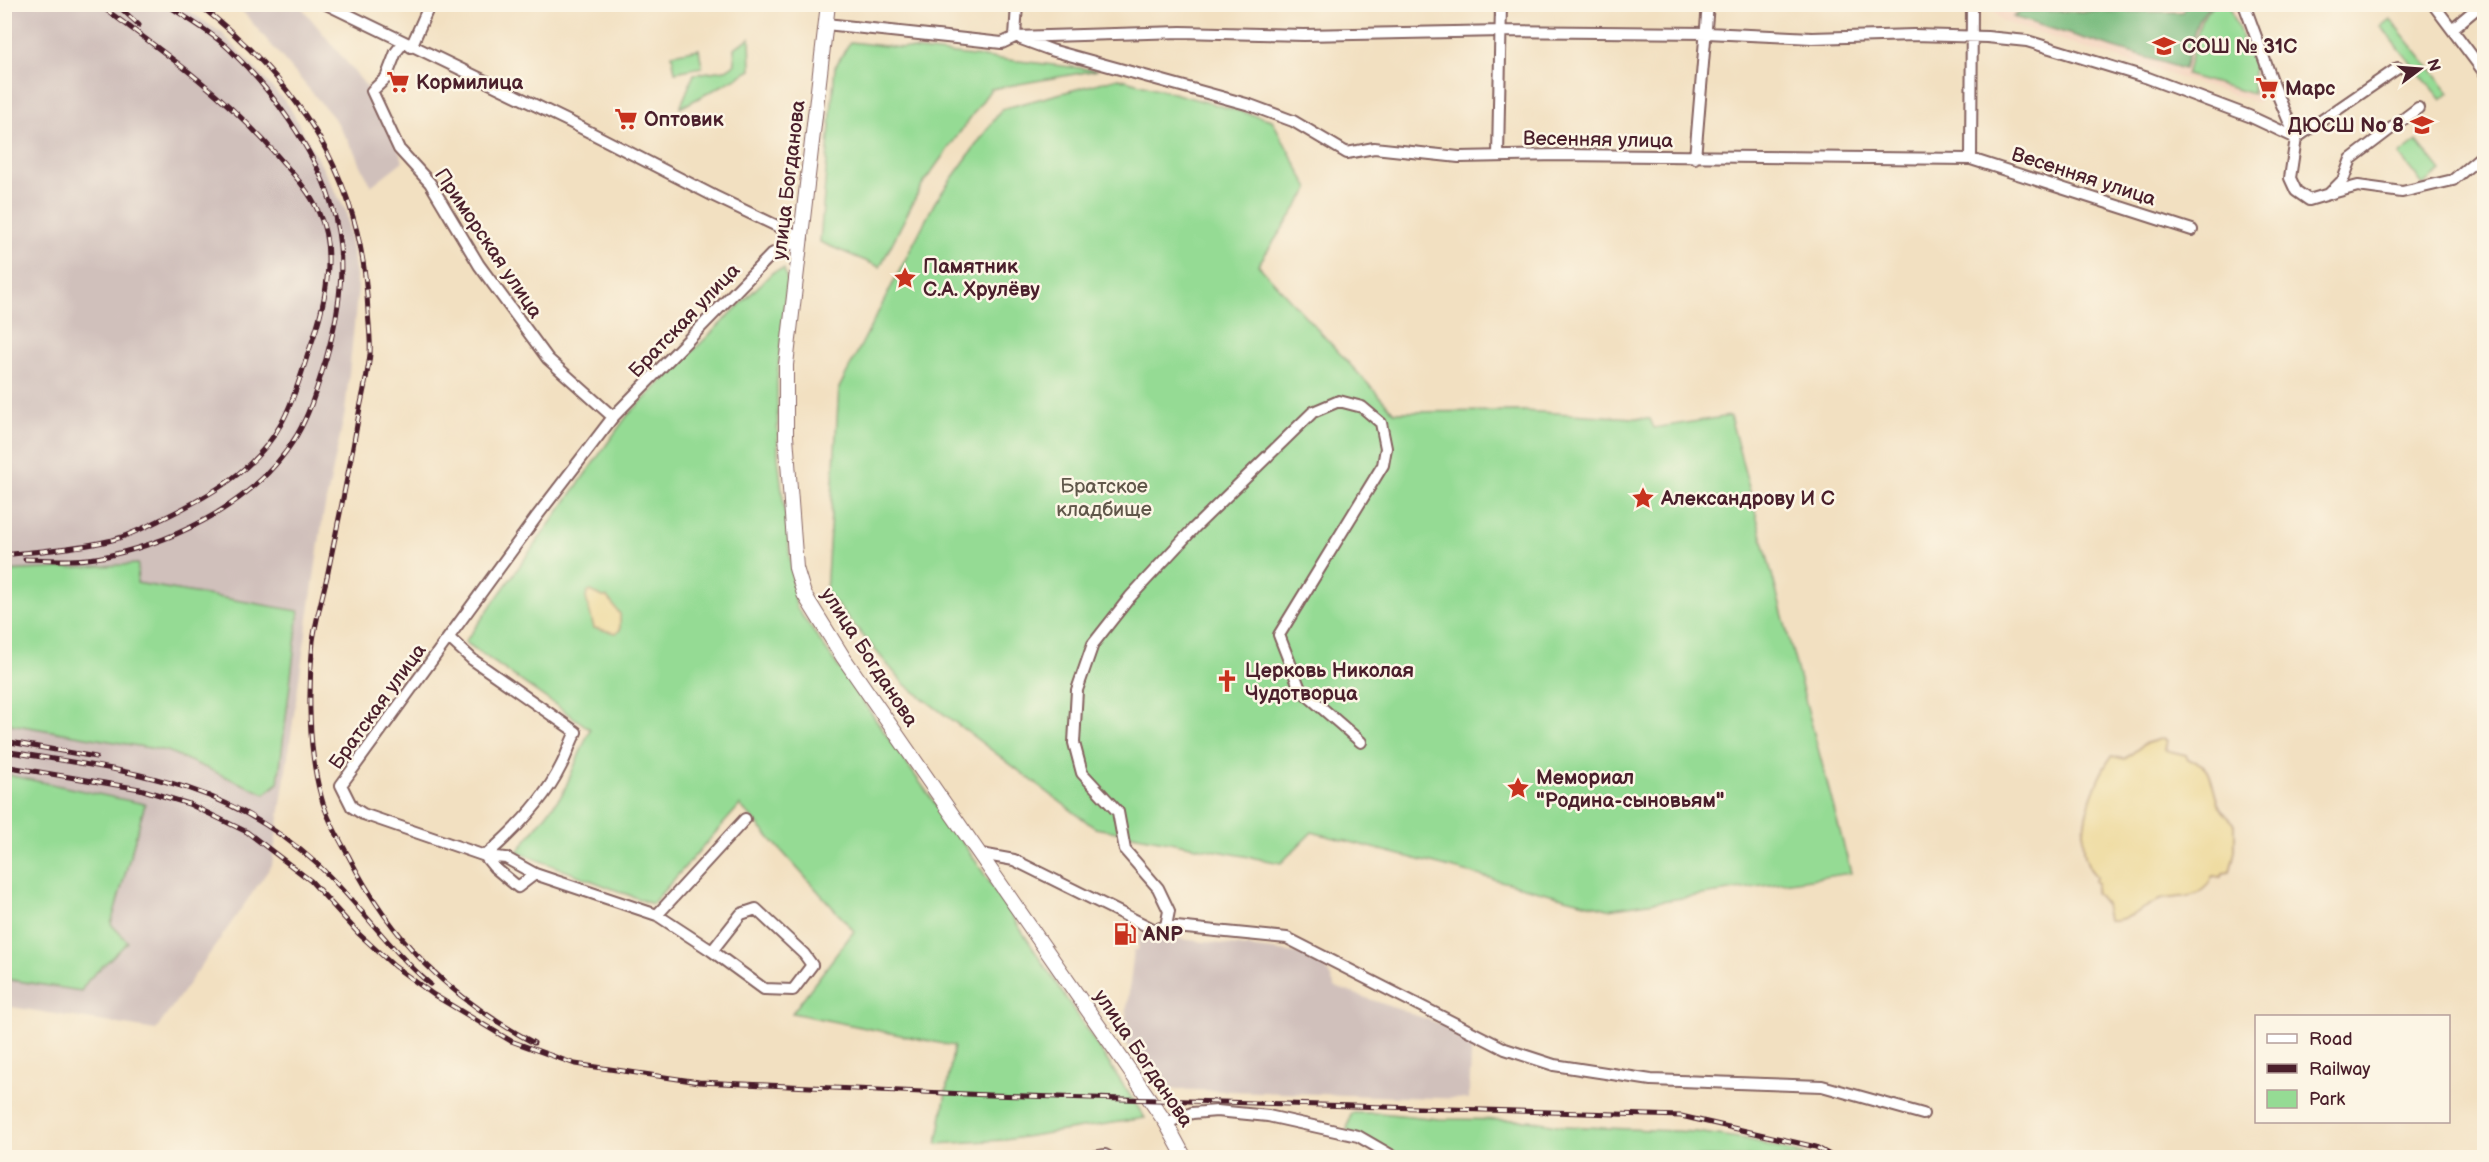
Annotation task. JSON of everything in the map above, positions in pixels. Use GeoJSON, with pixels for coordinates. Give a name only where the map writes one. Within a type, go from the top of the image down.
{"type":"FeatureCollection","features":[{"type":"Feature","properties":{"kind":"main road","name":"улица Богданова"},"geometry":{"type":"LineString","coordinates":[[828,4],[786,365],[786,436],[796,568],[804,594],[843,657],[1166,1123],[1185,1158]]}},
{"type":"Feature","properties":{"kind":"street"},"geometry":{"type":"LineString","coordinates":[[326,4],[577,125],[714,196],[802,238]]}},
{"type":"Feature","properties":{"kind":"street"},"geometry":{"type":"LineString","coordinates":[[407,45],[430,4]]}},
{"type":"Feature","properties":{"kind":"street"},"geometry":{"type":"LineString","coordinates":[[1015,37],[1017,4]]}},
{"type":"Feature","properties":{"kind":"street"},"geometry":{"type":"LineString","coordinates":[[1498,156],[1501,4]]}},
{"type":"Feature","properties":{"kind":"street"},"geometry":{"type":"LineString","coordinates":[[1695,158],[1708,4]]}},
{"type":"Feature","properties":{"kind":"street"},"geometry":{"type":"LineString","coordinates":[[1971,159],[1972,4]]}},
{"type":"Feature","properties":{"kind":"street"},"geometry":{"type":"LineString","coordinates":[[2244,4],[2296,138],[2290,178],[2296,191],[2309,200],[2358,186],[2402,192],[2453,180],[2484,154]]}},
{"type":"Feature","properties":{"kind":"street"},"geometry":{"type":"LineString","coordinates":[[2433,4],[2484,72]]}},
{"type":"Feature","properties":{"kind":"street"},"geometry":{"type":"LineString","coordinates":[[2452,29],[2482,4]]}},
{"type":"Feature","properties":{"kind":"street"},"geometry":{"type":"LineString","coordinates":[[826,24],[1002,43],[1015,37],[1181,32],[1304,35],[1502,32],[1707,33],[1812,38],[1971,36],[2027,41],[2089,58],[2211,101],[2296,138]]}},
{"type":"Feature","properties":{"kind":"street","name":"Весенняя улица"},"geometry":{"type":"LineString","coordinates":[[1015,37],[1051,50],[1250,105],[1293,121],[1347,153],[1374,148],[1437,155],[1971,159],[2192,230]]}},
{"type":"Feature","properties":{"kind":"street","name":"Приморская улица"},"geometry":{"type":"LineString","coordinates":[[407,45],[396,52],[386,78],[372,91],[399,149],[430,183],[479,265],[548,359],[613,417]]}},
{"type":"Feature","properties":{"kind":"street"},"geometry":{"type":"LineString","coordinates":[[2296,138],[2398,68]]}},
{"type":"Feature","properties":{"kind":"street"},"geometry":{"type":"LineString","coordinates":[[2329,194],[2343,180],[2351,159],[2418,108]]}},
{"type":"Feature","properties":{"kind":"street","name":"Братская улица"},"geometry":{"type":"LineString","coordinates":[[449,638],[473,660],[576,732],[562,766],[546,792],[511,834],[485,856],[363,814],[352,807],[344,796],[341,786],[449,638],[613,417],[772,254],[802,238]]}},
{"type":"Feature","properties":{"kind":"street"},"geometry":{"type":"LineString","coordinates":[[1166,926],[1170,911],[1158,888],[1125,850],[1118,812],[1082,773],[1074,743],[1077,690],[1093,644],[1130,597],[1194,528],[1313,412],[1339,401],[1362,407],[1381,423],[1386,448],[1383,465],[1279,634],[1300,689],[1361,741]]}},
{"type":"Feature","properties":{"kind":"street"},"geometry":{"type":"LineString","coordinates":[[657,915],[745,819]]}},
{"type":"Feature","properties":{"kind":"street"},"geometry":{"type":"LineString","coordinates":[[981,854],[1014,860],[1155,930],[1166,926],[1287,938],[1505,1048],[1554,1065],[1651,1080],[1822,1086],[1923,1114]]}},
{"type":"Feature","properties":{"kind":"street"},"geometry":{"type":"LineString","coordinates":[[485,856],[507,858],[535,874],[657,915],[764,989],[793,990],[812,965],[804,954],[756,909],[741,914],[712,951]]}},
{"type":"Feature","properties":{"kind":"street"},"geometry":{"type":"LineString","coordinates":[[485,856],[494,867],[518,887],[535,874]]}},
{"type":"Feature","properties":{"kind":"street"},"geometry":{"type":"LineString","coordinates":[[1166,1123],[1192,1113],[1217,1111],[1268,1116],[1358,1136],[1396,1158]]}},
{"type":"Feature","properties":{"kind":"street"},"geometry":{"type":"LineString","coordinates":[[1088,1158],[1105,1155],[1110,1158]]}},
{"type":"Feature","properties":{"kind":"shaded area"},"geometry":{"type":"Polygon","coordinates":[[[4,5],[180,5],[223,34],[289,106],[346,211],[358,288],[345,412],[323,516],[272,865],[156,1030],[5,1006],[4,5]]]}},
{"type":"Feature","properties":{"kind":"shaded area"},"geometry":{"type":"Polygon","coordinates":[[[237,5],[297,5],[303,9],[380,103],[403,161],[371,186],[353,149],[333,117],[237,5]]]}},
{"type":"Feature","properties":{"kind":"shaded area","name":"СОШ № 31С"},"geometry":{"type":"Polygon","coordinates":[[[1990,5],[2234,5],[2259,70],[2259,103],[2001,21],[1990,5]]]}},
{"type":"Feature","properties":{"kind":"shaded area"},"geometry":{"type":"Polygon","coordinates":[[[1139,934],[1305,954],[1323,962],[1335,987],[1472,1035],[1469,1099],[1163,1089],[1123,1040],[1134,950],[1138,950],[1139,934]]]}},
{"type":"Feature","properties":{"kind":"green space"},"geometry":{"type":"Polygon","coordinates":[[[2186,4],[2211,5],[2198,20],[2184,69],[2013,17],[2021,11],[2182,12],[2186,4]]]}},
{"type":"Feature","properties":{"kind":"green space"},"geometry":{"type":"Polygon","coordinates":[[[2214,4],[2229,5],[2254,66],[2253,94],[2186,75],[2201,20],[2214,4]]]}},
{"type":"Feature","properties":{"kind":"green space"},"geometry":{"type":"Polygon","coordinates":[[[2390,19],[2450,93],[2441,100],[2381,26],[2390,19]]]}},
{"type":"Feature","properties":{"kind":"green space"},"geometry":{"type":"Polygon","coordinates":[[[750,38],[751,70],[680,108],[694,74],[726,70],[735,64],[734,48],[750,38]]]}},
{"type":"Feature","properties":{"kind":"green space"},"geometry":{"type":"Polygon","coordinates":[[[850,42],[1098,70],[991,89],[922,185],[880,267],[820,242],[835,67],[850,42]]]}},
{"type":"Feature","properties":{"kind":"green space"},"geometry":{"type":"Polygon","coordinates":[[[699,49],[702,67],[675,72],[672,54],[699,49]]]}},
{"type":"Feature","properties":{"kind":"green space","name":"Братское кладбище"},"geometry":{"type":"Polygon","coordinates":[[[1118,78],[1272,120],[1309,189],[1258,265],[1394,412],[1523,411],[1650,419],[1654,428],[1730,416],[1851,873],[1608,909],[1312,832],[1281,863],[1095,828],[904,684],[826,592],[839,388],[935,202],[1002,109],[1118,78]]]}},
{"type":"Feature","properties":{"kind":"green space"},"geometry":{"type":"Polygon","coordinates":[[[2417,141],[2441,171],[2423,185],[2399,155],[2417,141]]]}},
{"type":"Feature","properties":{"kind":"green space"},"geometry":{"type":"Polygon","coordinates":[[[784,269],[787,280],[777,381],[778,457],[796,607],[977,863],[1145,1118],[1005,1140],[937,1144],[954,1046],[792,1013],[854,931],[740,805],[652,904],[517,852],[563,793],[590,729],[465,642],[627,416],[773,272],[784,269]]]}},
{"type":"Feature","properties":{"kind":"green space"},"geometry":{"type":"Polygon","coordinates":[[[138,564],[137,583],[299,611],[278,783],[265,794],[167,751],[5,723],[5,571],[138,564]]]}},
{"type":"Feature","properties":{"kind":"green space"},"geometry":{"type":"Polygon","coordinates":[[[4,774],[145,804],[111,924],[128,942],[89,979],[81,991],[5,979],[4,774]]]}},
{"type":"Feature","properties":{"kind":"green space"},"geometry":{"type":"Polygon","coordinates":[[[1351,1113],[1380,1113],[1439,1119],[1529,1120],[1563,1126],[1696,1132],[1746,1139],[1811,1157],[1425,1157],[1411,1153],[1395,1154],[1347,1130],[1351,1113]]]}},
{"type":"Feature","properties":{"kind":"sand"},"geometry":{"type":"Polygon","coordinates":[[[591,591],[607,597],[620,614],[620,630],[616,633],[594,628],[586,598],[587,593],[591,591]]]}},
{"type":"Feature","properties":{"kind":"sand"},"geometry":{"type":"Polygon","coordinates":[[[2164,738],[2167,741],[2165,750],[2186,755],[2188,760],[2203,765],[2207,769],[2220,806],[2235,824],[2235,851],[2230,872],[2223,873],[2222,877],[2213,876],[2205,888],[2194,895],[2160,900],[2122,919],[2108,920],[2105,904],[2095,892],[2097,883],[2094,881],[2097,877],[2088,865],[2084,851],[2086,816],[2091,799],[2097,782],[2112,756],[2125,759],[2144,744],[2164,738]]]}},
{"type":"Feature","properties":{"kind":"railway"},"geometry":{"type":"LineString","coordinates":[[4,555],[56,550],[122,537],[197,501],[244,469],[270,441],[295,394],[322,308],[328,275],[324,226],[318,211],[301,184],[261,137],[217,96],[171,58],[98,4]]}},
{"type":"Feature","properties":{"kind":"railway"},"geometry":{"type":"LineString","coordinates":[[116,4],[139,25]]}},
{"type":"Feature","properties":{"kind":"railway"},"geometry":{"type":"LineString","coordinates":[[25,559],[87,559],[135,549],[189,528],[239,498],[281,458],[297,435],[314,397],[331,340],[341,281],[340,242],[331,203],[314,161],[275,100],[229,49],[166,4]]}},
{"type":"Feature","properties":{"kind":"railway"},"geometry":{"type":"LineString","coordinates":[[198,4],[235,35],[267,67],[296,102],[320,138],[339,178],[354,219],[363,264],[370,338],[369,361],[311,659],[311,739],[323,804],[336,834],[365,886],[404,940],[426,964],[476,1007],[534,1043]]}},
{"type":"Feature","properties":{"kind":"railway"},"geometry":{"type":"LineString","coordinates":[[4,741],[96,757]]}},
{"type":"Feature","properties":{"kind":"railway"},"geometry":{"type":"LineString","coordinates":[[4,751],[90,765],[170,783],[208,796],[245,813],[281,835],[317,864],[346,893],[400,955],[430,984]]}},
{"type":"Feature","properties":{"kind":"railway"},"geometry":{"type":"LineString","coordinates":[[4,766],[140,789],[189,804],[247,832],[311,881],[359,934],[394,966],[434,995],[511,1041],[575,1064],[699,1082],[989,1095],[1681,1116],[1816,1147],[1835,1158]]}},
{"type":"Feature","properties":{"kind":"place","name":"СОШ № 31С"},"geometry":{"type":"Point","coordinates":[2164,46]}},
{"type":"Feature","properties":{"kind":"place","name":"Кормилица"},"geometry":{"type":"Point","coordinates":[398,82]}},
{"type":"Feature","properties":{"kind":"place","name":"Марс"},"geometry":{"type":"Point","coordinates":[2267,88]}},
{"type":"Feature","properties":{"kind":"place","name":"Оптовик"},"geometry":{"type":"Point","coordinates":[626,119]}},
{"type":"Feature","properties":{"kind":"place","name":"ДЮСШ No 8"},"geometry":{"type":"Point","coordinates":[2422,125]}},
{"type":"Feature","properties":{"kind":"place","name":"Памятник С.А. Хрулёву"},"geometry":{"type":"Point","coordinates":[905,278]}},
{"type":"Feature","properties":{"kind":"place","name":"Александрову И С"},"geometry":{"type":"Point","coordinates":[1643,498]}},
{"type":"Feature","properties":{"kind":"place","name":"Церковь Николая Чудотворца"},"geometry":{"type":"Point","coordinates":[1227,681]}},
{"type":"Feature","properties":{"kind":"place","name":"Мемориал \"Родина-сыновьям\""},"geometry":{"type":"Point","coordinates":[1518,788]}},
{"type":"Feature","properties":{"kind":"place","name":"ANP"},"geometry":{"type":"Point","coordinates":[1125,934]}}]}
